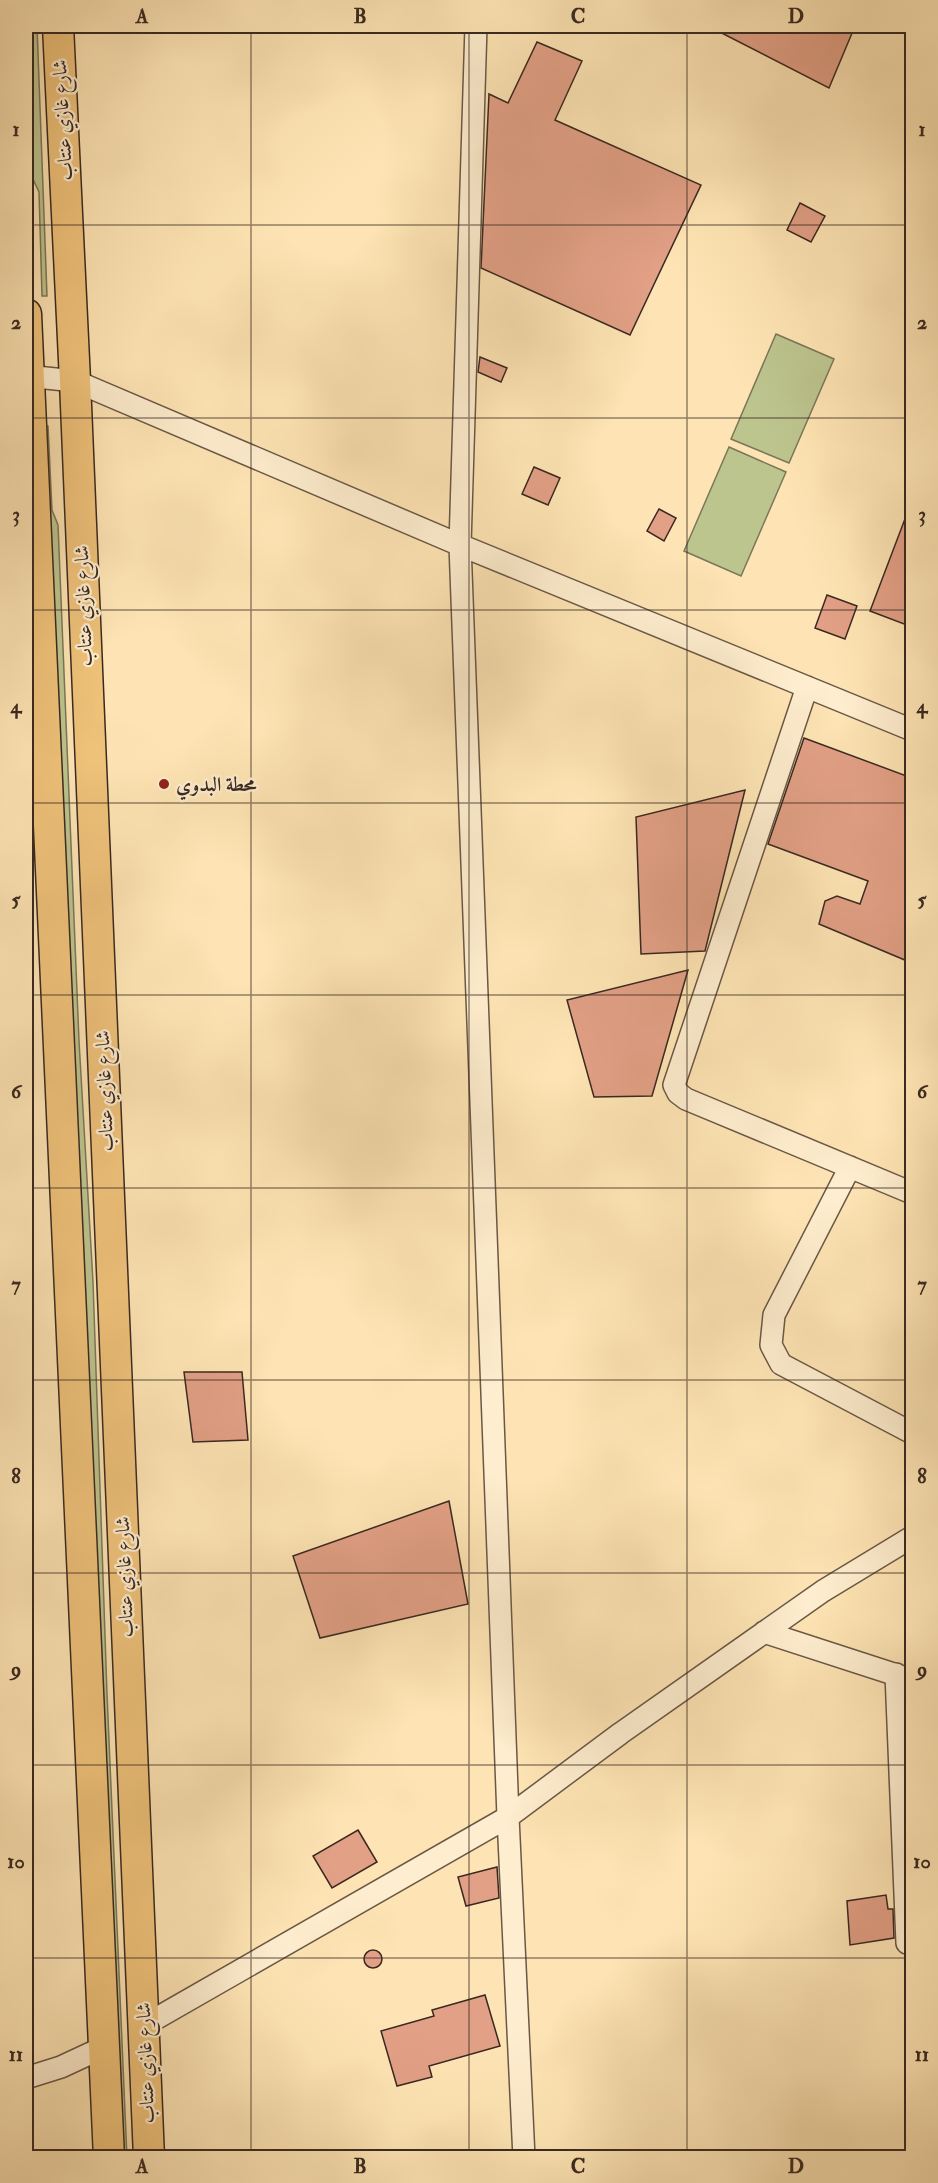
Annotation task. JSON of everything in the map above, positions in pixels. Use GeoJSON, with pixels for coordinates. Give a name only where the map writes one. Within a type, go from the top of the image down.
{"type":"FeatureCollection","features":[{"type":"Feature","properties":{"kind":"highway","name":"شارع غازي عنتاب"},"geometry":{"type":"LineString","coordinates":[[58,26],[75,381],[149,2157]]}},
{"type":"Feature","properties":{"kind":"highway"},"geometry":{"type":"LineString","coordinates":[[26,314],[26,377],[109,2157]]}},
{"type":"Feature","properties":{"kind":"street"},"geometry":{"type":"LineString","coordinates":[[476,26],[460,546],[508,1817],[524,2157]]}},
{"type":"Feature","properties":{"kind":"street"},"geometry":{"type":"LineString","coordinates":[[26,377],[75,381],[460,546],[912,730]]}},
{"type":"Feature","properties":{"kind":"street"},"geometry":{"type":"LineString","coordinates":[[807,687],[674,1085],[678,1093],[686,1099],[912,1193]]}},
{"type":"Feature","properties":{"kind":"street"},"geometry":{"type":"LineString","coordinates":[[850,1167],[774,1315],[771,1345],[781,1364],[912,1432]]}},
{"type":"Feature","properties":{"kind":"street"},"geometry":{"type":"LineString","coordinates":[[143,2026],[508,1817],[621,1733],[823,1591],[912,1537]]}},
{"type":"Feature","properties":{"kind":"street"},"geometry":{"type":"LineString","coordinates":[[765,1632],[904,1677],[907,1943]]}},
{"type":"Feature","properties":{"kind":"street"},"geometry":{"type":"LineString","coordinates":[[26,2078],[61,2067],[104,2047]]}},
{"type":"Feature","properties":{"kind":"green space"},"geometry":{"type":"Polygon","coordinates":[[[28,26],[37,26],[47,296],[42,296],[39,192],[32,177],[27,107],[28,26]]]}},
{"type":"Feature","properties":{"kind":"green space"},"geometry":{"type":"Polygon","coordinates":[[[776,334],[834,359],[789,463],[731,439],[776,334]]]}},
{"type":"Feature","properties":{"kind":"green space"},"geometry":{"type":"Polygon","coordinates":[[[43,425],[48,426],[52,510],[58,525],[79,1041],[93,1282],[107,1694],[127,2158],[119,2157],[43,425]]]}},
{"type":"Feature","properties":{"kind":"green space"},"geometry":{"type":"Polygon","coordinates":[[[729,447],[786,472],[741,576],[684,551],[729,447]]]}},
{"type":"Feature","properties":{"kind":"building"},"geometry":{"type":"Polygon","coordinates":[[[708,26],[855,26],[829,88],[708,26]]]}},
{"type":"Feature","properties":{"kind":"building"},"geometry":{"type":"Polygon","coordinates":[[[537,42],[582,61],[555,120],[701,185],[630,335],[481,268],[489,94],[508,103],[537,42]]]}},
{"type":"Feature","properties":{"kind":"building"},"geometry":{"type":"Polygon","coordinates":[[[800,203],[825,216],[811,242],[787,230],[800,203]]]}},
{"type":"Feature","properties":{"kind":"building"},"geometry":{"type":"Polygon","coordinates":[[[480,357],[507,368],[501,382],[478,372],[480,357]]]}},
{"type":"Feature","properties":{"kind":"building"},"geometry":{"type":"Polygon","coordinates":[[[534,467],[560,478],[548,505],[522,494],[534,467]]]}},
{"type":"Feature","properties":{"kind":"building"},"geometry":{"type":"Polygon","coordinates":[[[912,503],[912,627],[870,611],[912,503]]]}},
{"type":"Feature","properties":{"kind":"building"},"geometry":{"type":"Polygon","coordinates":[[[659,509],[676,518],[664,541],[647,531],[659,509]]]}},
{"type":"Feature","properties":{"kind":"building"},"geometry":{"type":"Polygon","coordinates":[[[827,595],[857,606],[845,639],[815,628],[827,595]]]}},
{"type":"Feature","properties":{"kind":"building"},"geometry":{"type":"Polygon","coordinates":[[[804,738],[912,778],[912,963],[819,924],[825,901],[837,896],[860,904],[868,881],[768,844],[804,738]]]}},
{"type":"Feature","properties":{"kind":"building"},"geometry":{"type":"Polygon","coordinates":[[[745,790],[705,951],[641,954],[636,817],[745,790]]]}},
{"type":"Feature","properties":{"kind":"building"},"geometry":{"type":"Polygon","coordinates":[[[688,970],[652,1096],[594,1097],[567,1000],[688,970]]]}},
{"type":"Feature","properties":{"kind":"building"},"geometry":{"type":"Polygon","coordinates":[[[184,1372],[242,1372],[248,1440],[193,1442],[184,1372]]]}},
{"type":"Feature","properties":{"kind":"building"},"geometry":{"type":"Polygon","coordinates":[[[449,1501],[468,1604],[320,1638],[293,1556],[449,1501]]]}},
{"type":"Feature","properties":{"kind":"building"},"geometry":{"type":"Polygon","coordinates":[[[358,1830],[377,1862],[332,1888],[313,1856],[358,1830]]]}},
{"type":"Feature","properties":{"kind":"building"},"geometry":{"type":"Polygon","coordinates":[[[497,1867],[499,1898],[466,1906],[458,1877],[497,1867]]]}},
{"type":"Feature","properties":{"kind":"building"},"geometry":{"type":"Polygon","coordinates":[[[886,1895],[888,1909],[893,1909],[894,1938],[850,1945],[847,1901],[886,1895]]]}},
{"type":"Feature","properties":{"kind":"building"},"geometry":{"type":"Polygon","coordinates":[[[373,1950],[379,1953],[382,1959],[379,1965],[373,1968],[367,1965],[364,1959],[367,1953],[373,1950]]]}},
{"type":"Feature","properties":{"kind":"building"},"geometry":{"type":"Polygon","coordinates":[[[485,1995],[500,2046],[429,2066],[432,2077],[397,2086],[381,2031],[434,2016],[432,2010],[485,1995]]]}},
{"type":"Feature","properties":{"kind":"place","name":"محطة البدوي"},"geometry":{"type":"Point","coordinates":[164,784]}}]}
